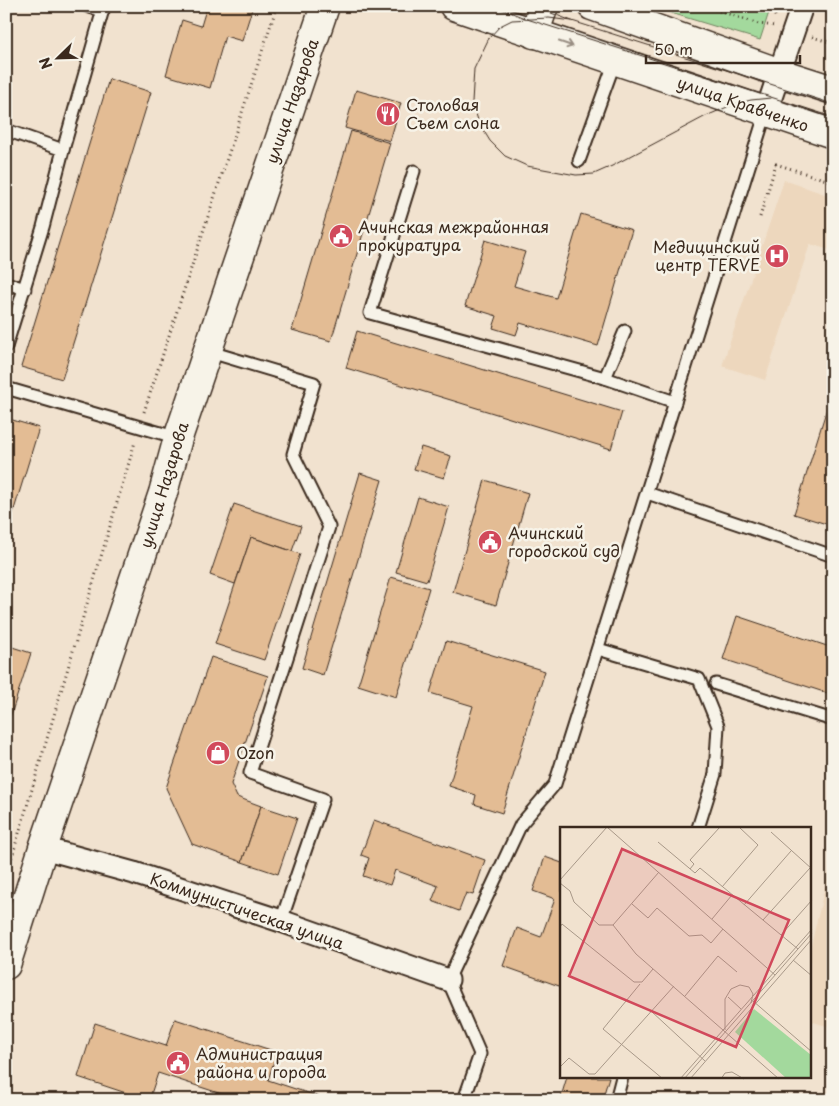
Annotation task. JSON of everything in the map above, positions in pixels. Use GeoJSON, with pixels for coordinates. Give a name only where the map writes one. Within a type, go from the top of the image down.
{"type":"FeatureCollection","features":[{"type":"Feature","properties":{"kind":"street","name":"улица Назарова"},"geometry":{"type":"LineString","coordinates":[[6,965],[43,848],[163,493],[178,438],[207,350],[325,6]]}},
{"type":"Feature","properties":{"kind":"street","name":"улица Кравченко"},"geometry":{"type":"LineString","coordinates":[[454,6],[489,12],[534,34],[833,134]]}},
{"type":"Feature","properties":{"kind":"street"},"geometry":{"type":"LineString","coordinates":[[534,34],[544,6]]}},
{"type":"Feature","properties":{"kind":"street"},"geometry":{"type":"LineString","coordinates":[[592,6],[833,90]]}},
{"type":"Feature","properties":{"kind":"street"},"geometry":{"type":"LineString","coordinates":[[766,112],[802,6]]}},
{"type":"Feature","properties":{"kind":"street","name":"Коммунистическая улица"},"geometry":{"type":"LineString","coordinates":[[43,848],[134,873],[281,921],[448,980]]}},
{"type":"Feature","properties":{"kind":"lane"},"geometry":{"type":"LineString","coordinates":[[6,347],[43,227],[103,9],[87,6]]}},
{"type":"Feature","properties":{"kind":"lane"},"geometry":{"type":"LineString","coordinates":[[579,162],[615,61]]}},
{"type":"Feature","properties":{"kind":"lane"},"geometry":{"type":"LineString","coordinates":[[464,1100],[480,1054],[448,980],[521,824],[555,784],[766,112]]}},
{"type":"Feature","properties":{"kind":"lane"},"geometry":{"type":"LineString","coordinates":[[6,130],[63,150]]}},
{"type":"Feature","properties":{"kind":"lane"},"geometry":{"type":"LineString","coordinates":[[414,171],[370,313],[605,378],[675,402]]}},
{"type":"Feature","properties":{"kind":"lane"},"geometry":{"type":"LineString","coordinates":[[6,283],[24,289]]}},
{"type":"Feature","properties":{"kind":"lane"},"geometry":{"type":"LineString","coordinates":[[605,378],[625,330]]}},
{"type":"Feature","properties":{"kind":"lane"},"geometry":{"type":"LineString","coordinates":[[207,350],[314,383],[293,454],[329,527],[250,773],[323,799],[281,921]]}},
{"type":"Feature","properties":{"kind":"lane"},"geometry":{"type":"LineString","coordinates":[[6,388],[178,438]]}},
{"type":"Feature","properties":{"kind":"lane"},"geometry":{"type":"LineString","coordinates":[[647,493],[833,556]]}},
{"type":"Feature","properties":{"kind":"lane"},"geometry":{"type":"LineString","coordinates":[[598,649],[699,679],[718,726],[714,774],[698,827]]}},
{"type":"Feature","properties":{"kind":"lane"},"geometry":{"type":"LineString","coordinates":[[716,684],[833,720]]}},
{"type":"Feature","properties":{"kind":"lane"},"geometry":{"type":"LineString","coordinates":[[616,1100],[622,1078]]}},
{"type":"Feature","properties":{"kind":"path"},"geometry":{"type":"LineString","coordinates":[[705,6],[759,24],[778,26],[833,43]]}},
{"type":"Feature","properties":{"kind":"path"},"geometry":{"type":"LineString","coordinates":[[760,217],[776,164],[833,182]]}},
{"type":"Feature","properties":{"kind":"shaded area"},"geometry":{"type":"Polygon","coordinates":[[[784,180],[833,197],[833,251],[810,244],[765,380],[722,366],[784,180]]]}},
{"type":"Feature","properties":{"kind":"shaded area"},"geometry":{"type":"Polygon","coordinates":[[[833,852],[833,1028],[812,1022],[812,941],[833,852]]]}},
{"type":"Feature","properties":{"kind":"green space"},"geometry":{"type":"Polygon","coordinates":[[[648,6],[771,6],[760,40],[648,6]]]}},
{"type":"Feature","properties":{"kind":"building"},"geometry":{"type":"Polygon","coordinates":[[[207,6],[253,6],[242,41],[225,36],[210,88],[166,75],[182,20],[201,26],[207,6]]]}},
{"type":"Feature","properties":{"kind":"building"},"geometry":{"type":"Polygon","coordinates":[[[109,79],[151,92],[62,379],[21,367],[109,79]]]}},
{"type":"Feature","properties":{"kind":"building"},"geometry":{"type":"Polygon","coordinates":[[[356,90],[401,103],[390,141],[345,128],[356,90]]]}},
{"type":"Feature","properties":{"kind":"building","name":"Ачинская межрайонная прокуратура"},"geometry":{"type":"Polygon","coordinates":[[[351,131],[390,143],[331,341],[292,330],[351,131]]]}},
{"type":"Feature","properties":{"kind":"building"},"geometry":{"type":"Polygon","coordinates":[[[581,214],[632,230],[598,346],[520,323],[516,335],[493,328],[497,316],[465,306],[485,240],[525,252],[514,286],[556,298],[581,214]]]}},
{"type":"Feature","properties":{"kind":"building"},"geometry":{"type":"Polygon","coordinates":[[[357,331],[622,412],[611,449],[346,368],[357,331]]]}},
{"type":"Feature","properties":{"kind":"building"},"geometry":{"type":"Polygon","coordinates":[[[833,389],[833,526],[794,514],[833,389]]]}},
{"type":"Feature","properties":{"kind":"building"},"geometry":{"type":"Polygon","coordinates":[[[6,418],[39,428],[6,536],[6,418]]]}},
{"type":"Feature","properties":{"kind":"building"},"geometry":{"type":"Polygon","coordinates":[[[421,447],[451,456],[444,478],[414,469],[421,447]]]}},
{"type":"Feature","properties":{"kind":"building"},"geometry":{"type":"Polygon","coordinates":[[[360,473],[382,480],[323,675],[302,668],[360,473]]]}},
{"type":"Feature","properties":{"kind":"building","name":"Ачинский городской суд"},"geometry":{"type":"Polygon","coordinates":[[[485,480],[528,493],[496,605],[453,592],[485,480]]]}},
{"type":"Feature","properties":{"kind":"building"},"geometry":{"type":"Polygon","coordinates":[[[418,497],[449,507],[427,581],[396,572],[418,497]]]}},
{"type":"Feature","properties":{"kind":"building"},"geometry":{"type":"Polygon","coordinates":[[[234,504],[301,526],[292,551],[251,537],[235,584],[210,575],[234,504]]]}},
{"type":"Feature","properties":{"kind":"building"},"geometry":{"type":"Polygon","coordinates":[[[251,537],[300,554],[264,660],[215,644],[251,537]]]}},
{"type":"Feature","properties":{"kind":"building"},"geometry":{"type":"Polygon","coordinates":[[[391,577],[429,588],[396,697],[358,685],[391,577]]]}},
{"type":"Feature","properties":{"kind":"building"},"geometry":{"type":"Polygon","coordinates":[[[737,616],[833,648],[833,695],[723,659],[737,616]]]}},
{"type":"Feature","properties":{"kind":"building"},"geometry":{"type":"Polygon","coordinates":[[[446,641],[545,671],[502,813],[474,804],[476,795],[449,786],[473,706],[430,693],[446,641]]]}},
{"type":"Feature","properties":{"kind":"building"},"geometry":{"type":"Polygon","coordinates":[[[6,645],[31,653],[6,730],[6,645]]]}},
{"type":"Feature","properties":{"kind":"building"},"geometry":{"type":"Polygon","coordinates":[[[211,657],[268,676],[231,784],[237,797],[261,806],[242,862],[192,844],[166,788],[211,657]]]}},
{"type":"Feature","properties":{"kind":"building"},"geometry":{"type":"Polygon","coordinates":[[[261,806],[297,818],[278,874],[242,862],[261,806]]]}},
{"type":"Feature","properties":{"kind":"building"},"geometry":{"type":"Polygon","coordinates":[[[374,820],[485,860],[473,895],[466,893],[459,911],[432,901],[438,886],[395,870],[390,885],[363,876],[369,858],[361,855],[374,820]]]}},
{"type":"Feature","properties":{"kind":"building"},"geometry":{"type":"Polygon","coordinates":[[[545,857],[560,862],[560,986],[503,966],[517,928],[541,937],[555,899],[533,891],[545,857]]]}},
{"type":"Feature","properties":{"kind":"building","name":"Администрация района и города"},"geometry":{"type":"Polygon","coordinates":[[[175,1019],[277,1052],[268,1080],[329,1100],[240,1100],[158,1073],[149,1100],[147,1100],[78,1077],[95,1023],[166,1046],[175,1019]]]}},
{"type":"Feature","properties":{"kind":"building"},"geometry":{"type":"Polygon","coordinates":[[[567,1078],[609,1078],[602,1100],[560,1100],[567,1078]]]}},
{"type":"Feature","properties":{"kind":"tram line"},"geometry":{"type":"LineString","coordinates":[[495,6],[527,19],[833,117]]}},
{"type":"Feature","properties":{"kind":"tram line"},"geometry":{"type":"LineString","coordinates":[[533,6],[572,21],[833,104]]}},
{"type":"Feature","properties":{"kind":"tram line"},"geometry":{"type":"LineString","coordinates":[[572,21],[549,18],[512,20],[500,26],[489,38],[474,69],[472,102],[479,123],[490,141],[505,156],[527,166],[576,175],[594,174],[706,116],[732,105],[751,100],[771,98]]}},
{"type":"Feature","properties":{"kind":"place","name":"Столовая Съем слона"},"geometry":{"type":"Point","coordinates":[388,114]}},
{"type":"Feature","properties":{"kind":"place","name":"Ачинская межрайонная прокуратура"},"geometry":{"type":"Point","coordinates":[341,236]}},
{"type":"Feature","properties":{"kind":"place","name":"Медицинский центр TERVE"},"geometry":{"type":"Point","coordinates":[777,256]}},
{"type":"Feature","properties":{"kind":"place","name":"Ачинский городской суд"},"geometry":{"type":"Point","coordinates":[490,542]}},
{"type":"Feature","properties":{"kind":"place","name":"Ozon"},"geometry":{"type":"Point","coordinates":[218,753]}},
{"type":"Feature","properties":{"kind":"place","name":"Администрация района и города"},"geometry":{"type":"Point","coordinates":[178,1063]}}]}
